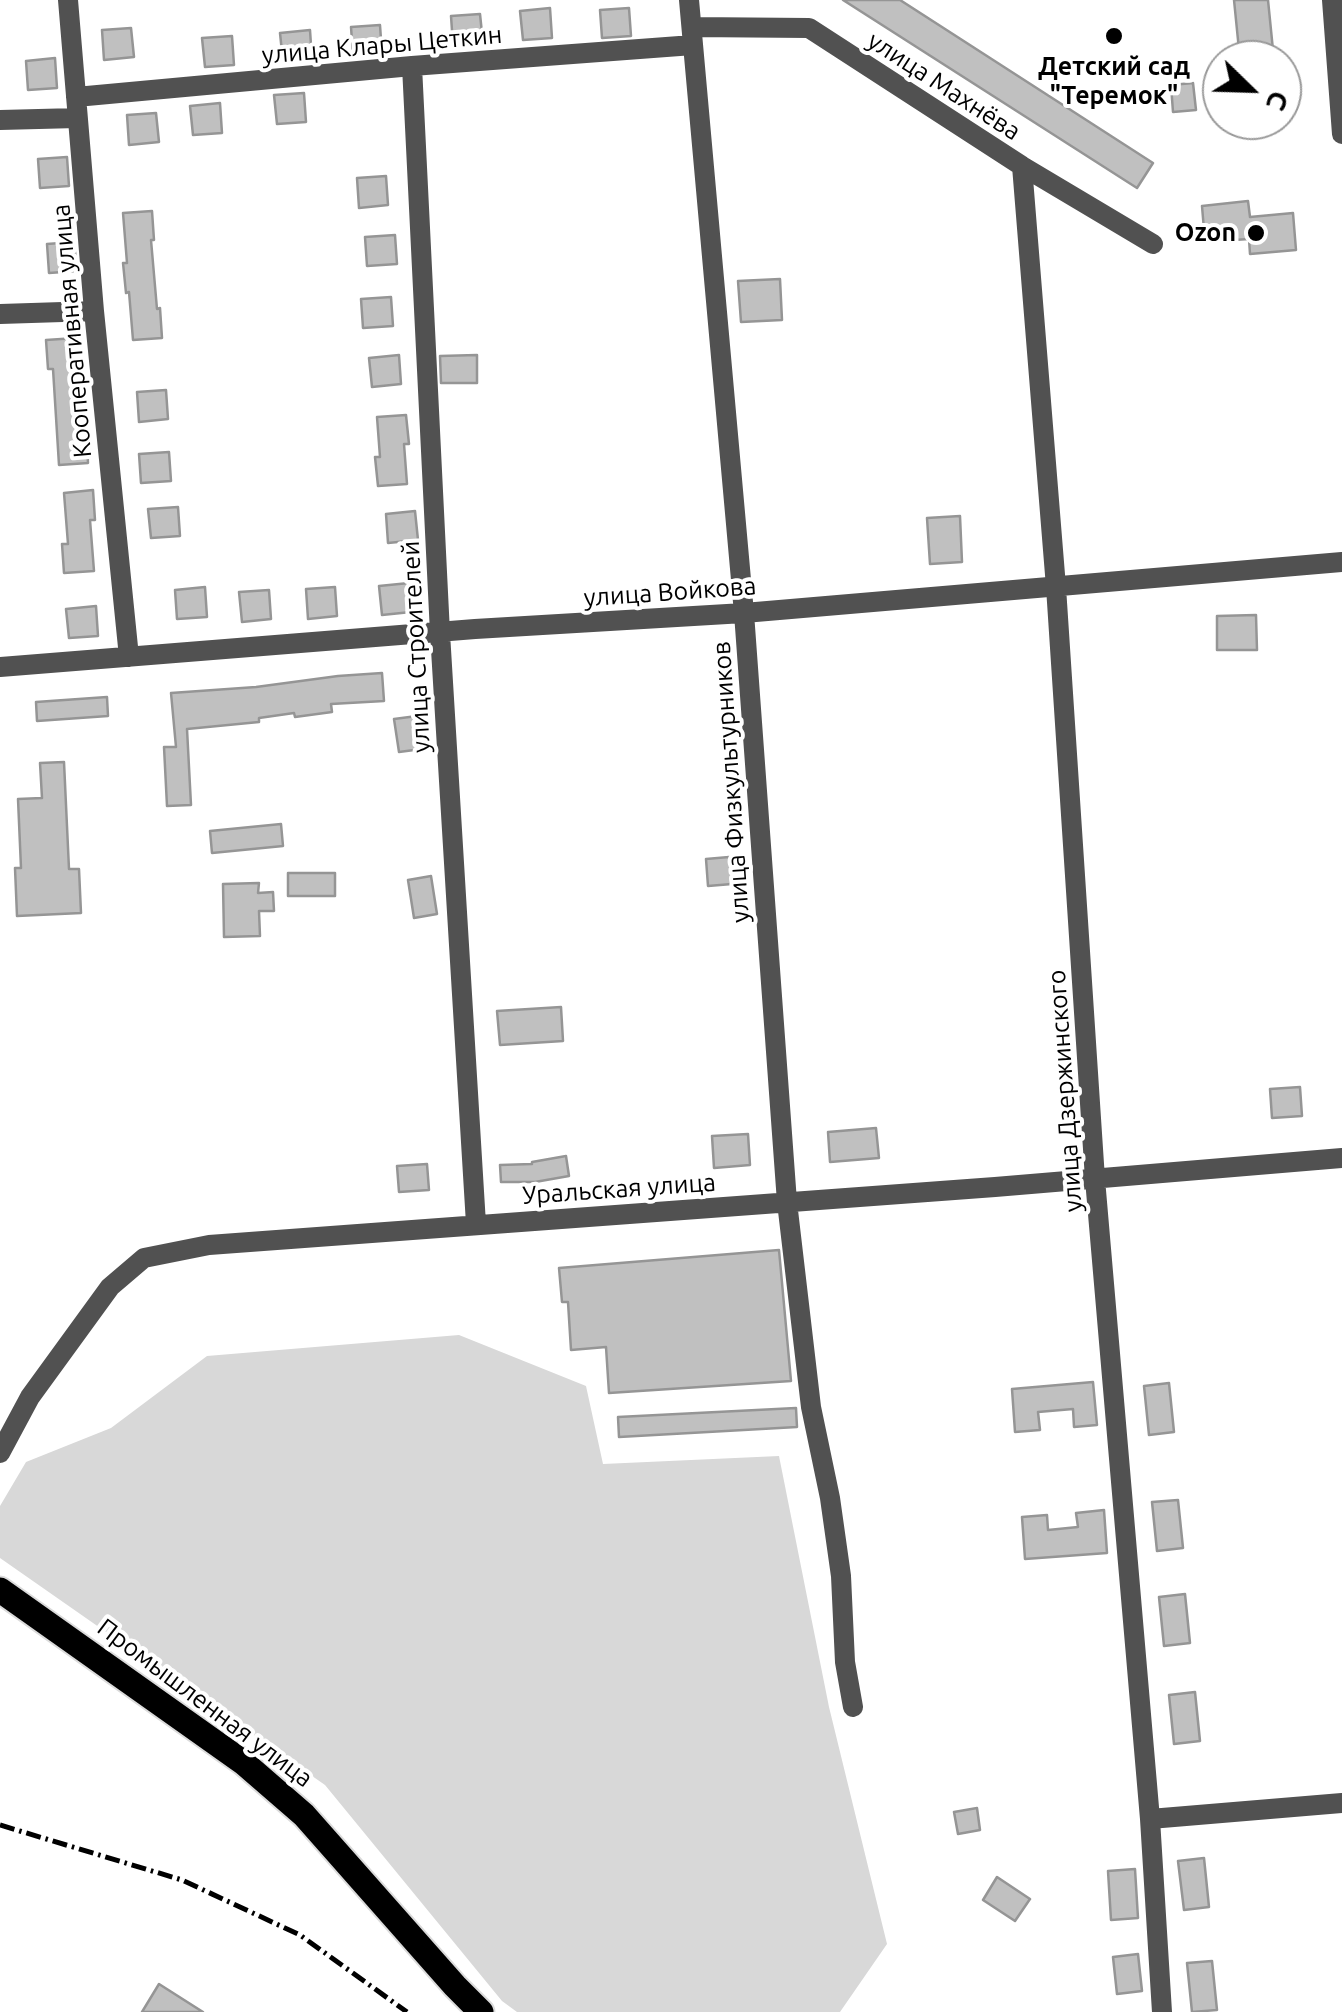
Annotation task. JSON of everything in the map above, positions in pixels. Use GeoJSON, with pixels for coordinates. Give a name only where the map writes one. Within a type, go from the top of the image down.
{"type":"FeatureCollection","features":[{"type":"Feature","properties":{"kind":"main road","name":"Промышленная улица"},"geometry":{"type":"LineString","coordinates":[[0,1590],[244,1763],[304,1815],[481,2012]]}},
{"type":"Feature","properties":{"kind":"street","name":"Кооперативная улица"},"geometry":{"type":"LineString","coordinates":[[68,0],[129,658]]}},
{"type":"Feature","properties":{"kind":"street","name":"улица Физкультурников"},"geometry":{"type":"LineString","coordinates":[[689,0],[744,613],[787,1202],[811,1406],[841,1576],[845,1662],[853,1707]]}},
{"type":"Feature","properties":{"kind":"street"},"geometry":{"type":"LineString","coordinates":[[1332,0],[1342,134]]}},
{"type":"Feature","properties":{"kind":"street","name":"улица Махнёва"},"geometry":{"type":"LineString","coordinates":[[693,36],[809,28],[1022,166],[1153,244]]}},
{"type":"Feature","properties":{"kind":"street","name":"улица Клары Цеткин"},"geometry":{"type":"LineString","coordinates":[[0,120],[412,66],[693,36]]}},
{"type":"Feature","properties":{"kind":"street","name":"улица Строителей"},"geometry":{"type":"LineString","coordinates":[[412,66],[440,632],[476,1224]]}},
{"type":"Feature","properties":{"kind":"street","name":"улица Дзержинского"},"geometry":{"type":"LineString","coordinates":[[1022,166],[1162,2012]]}},
{"type":"Feature","properties":{"kind":"street"},"geometry":{"type":"LineString","coordinates":[[0,314],[94,310]]}},
{"type":"Feature","properties":{"kind":"street","name":"улица Войкова"},"geometry":{"type":"LineString","coordinates":[[0,667],[440,632],[744,613],[1342,562]]}},
{"type":"Feature","properties":{"kind":"street","name":"Уральская улица"},"geometry":{"type":"LineString","coordinates":[[0,1453],[30,1397],[64,1350],[110,1288],[144,1258],[209,1245],[1342,1158]]}},
{"type":"Feature","properties":{"kind":"street"},"geometry":{"type":"LineString","coordinates":[[1150,1819],[1342,1803]]}},
{"type":"Feature","properties":{"kind":"shaded area"},"geometry":{"type":"Polygon","coordinates":[[[459,1335],[586,1386],[603,1464],[779,1456],[829,1707],[887,1944],[840,2012],[517,2012],[502,2001],[325,1785],[0,1558],[0,1506],[26,1462],[111,1428],[207,1356],[459,1335]]]}},
{"type":"Feature","properties":{"kind":"building"},"geometry":{"type":"Polygon","coordinates":[[[843,0],[900,0],[1153,163],[1137,188],[843,0]]]}},
{"type":"Feature","properties":{"kind":"building"},"geometry":{"type":"Polygon","coordinates":[[[1234,0],[1268,0],[1272,40],[1238,40],[1234,0]]]}},
{"type":"Feature","properties":{"kind":"building"},"geometry":{"type":"Polygon","coordinates":[[[550,8],[552,38],[523,40],[520,11],[550,8]]]}},
{"type":"Feature","properties":{"kind":"building"},"geometry":{"type":"Polygon","coordinates":[[[629,8],[631,36],[602,38],[600,10],[629,8]]]}},
{"type":"Feature","properties":{"kind":"building"},"geometry":{"type":"Polygon","coordinates":[[[480,14],[483,43],[453,45],[451,16],[480,14]]]}},
{"type":"Feature","properties":{"kind":"building"},"geometry":{"type":"Polygon","coordinates":[[[380,25],[382,54],[353,56],[351,27],[380,25]]]}},
{"type":"Feature","properties":{"kind":"building"},"geometry":{"type":"Polygon","coordinates":[[[131,28],[134,57],[104,60],[102,30],[131,28]]]}},
{"type":"Feature","properties":{"kind":"building"},"geometry":{"type":"Polygon","coordinates":[[[310,30],[312,60],[283,62],[280,33],[310,30]]]}},
{"type":"Feature","properties":{"kind":"building"},"geometry":{"type":"Polygon","coordinates":[[[232,36],[234,65],[205,67],[202,38],[232,36]]]}},
{"type":"Feature","properties":{"kind":"building"},"geometry":{"type":"Polygon","coordinates":[[[55,58],[57,88],[28,90],[26,61],[55,58]]]}},
{"type":"Feature","properties":{"kind":"building"},"geometry":{"type":"Polygon","coordinates":[[[1193,83],[1196,110],[1173,112],[1171,85],[1193,83]]]}},
{"type":"Feature","properties":{"kind":"building"},"geometry":{"type":"Polygon","coordinates":[[[304,93],[306,122],[277,124],[274,95],[304,93]]]}},
{"type":"Feature","properties":{"kind":"building"},"geometry":{"type":"Polygon","coordinates":[[[220,103],[222,133],[193,135],[190,106],[220,103]]]}},
{"type":"Feature","properties":{"kind":"building"},"geometry":{"type":"Polygon","coordinates":[[[156,113],[159,142],[129,145],[127,115],[156,113]]]}},
{"type":"Feature","properties":{"kind":"building"},"geometry":{"type":"Polygon","coordinates":[[[67,157],[69,186],[40,188],[38,159],[67,157]]]}},
{"type":"Feature","properties":{"kind":"building"},"geometry":{"type":"Polygon","coordinates":[[[386,176],[388,205],[359,208],[357,178],[386,176]]]}},
{"type":"Feature","properties":{"kind":"building"},"geometry":{"type":"Polygon","coordinates":[[[1248,201],[1250,217],[1293,213],[1296,250],[1250,254],[1249,239],[1205,242],[1202,206],[1248,201]]]}},
{"type":"Feature","properties":{"kind":"building"},"geometry":{"type":"Polygon","coordinates":[[[152,211],[151,240],[162,338],[133,340],[123,263],[127,263],[123,213],[152,211]]]}},
{"type":"Feature","properties":{"kind":"building"},"geometry":{"type":"Polygon","coordinates":[[[395,235],[397,264],[367,266],[365,237],[395,235]]]}},
{"type":"Feature","properties":{"kind":"building"},"geometry":{"type":"Polygon","coordinates":[[[74,242],[77,271],[49,273],[47,244],[74,242]]]}},
{"type":"Feature","properties":{"kind":"building"},"geometry":{"type":"Polygon","coordinates":[[[780,279],[782,320],[741,322],[738,281],[780,279]]]}},
{"type":"Feature","properties":{"kind":"building"},"geometry":{"type":"Polygon","coordinates":[[[391,297],[393,326],[363,328],[361,299],[391,297]]]}},
{"type":"Feature","properties":{"kind":"building"},"geometry":{"type":"Polygon","coordinates":[[[76,338],[79,381],[84,381],[88,463],[59,465],[53,369],[48,369],[46,340],[76,338]]]}},
{"type":"Feature","properties":{"kind":"building"},"geometry":{"type":"Polygon","coordinates":[[[399,355],[401,384],[372,387],[369,358],[399,355]]]}},
{"type":"Feature","properties":{"kind":"building"},"geometry":{"type":"Polygon","coordinates":[[[477,355],[477,383],[441,383],[440,356],[477,355]]]}},
{"type":"Feature","properties":{"kind":"building"},"geometry":{"type":"Polygon","coordinates":[[[166,390],[168,419],[139,422],[137,392],[166,390]]]}},
{"type":"Feature","properties":{"kind":"building"},"geometry":{"type":"Polygon","coordinates":[[[406,415],[407,484],[378,486],[377,417],[406,415]]]}},
{"type":"Feature","properties":{"kind":"building"},"geometry":{"type":"Polygon","coordinates":[[[169,452],[171,481],[141,483],[139,454],[169,452]]]}},
{"type":"Feature","properties":{"kind":"building"},"geometry":{"type":"Polygon","coordinates":[[[93,490],[95,520],[90,520],[94,571],[64,573],[62,544],[68,544],[64,493],[93,490]]]}},
{"type":"Feature","properties":{"kind":"building"},"geometry":{"type":"Polygon","coordinates":[[[178,507],[180,536],[151,538],[148,509],[178,507]]]}},
{"type":"Feature","properties":{"kind":"building"},"geometry":{"type":"Polygon","coordinates":[[[415,511],[418,540],[388,543],[386,514],[415,511]]]}},
{"type":"Feature","properties":{"kind":"building"},"geometry":{"type":"Polygon","coordinates":[[[960,516],[962,562],[930,564],[927,518],[960,516]]]}},
{"type":"Feature","properties":{"kind":"building"},"geometry":{"type":"Polygon","coordinates":[[[409,583],[411,612],[382,615],[379,586],[409,583]]]}},
{"type":"Feature","properties":{"kind":"building"},"geometry":{"type":"Polygon","coordinates":[[[205,587],[207,617],[177,619],[175,590],[205,587]]]}},
{"type":"Feature","properties":{"kind":"building"},"geometry":{"type":"Polygon","coordinates":[[[335,587],[337,616],[308,619],[306,589],[335,587]]]}},
{"type":"Feature","properties":{"kind":"building"},"geometry":{"type":"Polygon","coordinates":[[[269,590],[271,619],[242,622],[239,592],[269,590]]]}},
{"type":"Feature","properties":{"kind":"building"},"geometry":{"type":"Polygon","coordinates":[[[96,606],[98,636],[69,638],[66,609],[96,606]]]}},
{"type":"Feature","properties":{"kind":"building"},"geometry":{"type":"Polygon","coordinates":[[[1256,615],[1257,650],[1217,650],[1217,616],[1256,615]]]}},
{"type":"Feature","properties":{"kind":"building"},"geometry":{"type":"Polygon","coordinates":[[[382,673],[384,701],[331,704],[332,712],[295,717],[294,713],[259,718],[259,722],[187,729],[191,805],[167,806],[164,747],[176,747],[171,693],[382,673]]]}},
{"type":"Feature","properties":{"kind":"building"},"geometry":{"type":"Polygon","coordinates":[[[107,697],[108,716],[37,721],[36,702],[107,697]]]}},
{"type":"Feature","properties":{"kind":"building"},"geometry":{"type":"Polygon","coordinates":[[[417,716],[422,749],[399,752],[394,719],[417,716]]]}},
{"type":"Feature","properties":{"kind":"building"},"geometry":{"type":"Polygon","coordinates":[[[64,762],[69,869],[79,869],[81,913],[17,916],[15,868],[21,868],[18,799],[42,798],[40,763],[64,762]]]}},
{"type":"Feature","properties":{"kind":"building"},"geometry":{"type":"Polygon","coordinates":[[[281,824],[283,846],[212,853],[210,831],[281,824]]]}},
{"type":"Feature","properties":{"kind":"building"},"geometry":{"type":"Polygon","coordinates":[[[729,857],[732,884],[708,886],[706,859],[729,857]]]}},
{"type":"Feature","properties":{"kind":"building"},"geometry":{"type":"Polygon","coordinates":[[[288,873],[335,873],[335,896],[288,896],[288,873]]]}},
{"type":"Feature","properties":{"kind":"building"},"geometry":{"type":"Polygon","coordinates":[[[431,876],[437,914],[414,918],[408,880],[431,876]]]}},
{"type":"Feature","properties":{"kind":"building"},"geometry":{"type":"Polygon","coordinates":[[[259,883],[258,893],[273,892],[274,911],[259,911],[260,936],[224,937],[223,884],[259,883]]]}},
{"type":"Feature","properties":{"kind":"building"},"geometry":{"type":"Polygon","coordinates":[[[561,1007],[563,1041],[500,1045],[497,1011],[561,1007]]]}},
{"type":"Feature","properties":{"kind":"building"},"geometry":{"type":"Polygon","coordinates":[[[1300,1087],[1302,1116],[1272,1118],[1270,1089],[1300,1087]]]}},
{"type":"Feature","properties":{"kind":"building"},"geometry":{"type":"Polygon","coordinates":[[[876,1128],[879,1158],[830,1162],[828,1132],[876,1128]]]}},
{"type":"Feature","properties":{"kind":"building"},"geometry":{"type":"Polygon","coordinates":[[[748,1134],[750,1165],[714,1168],[712,1136],[748,1134]]]}},
{"type":"Feature","properties":{"kind":"building"},"geometry":{"type":"Polygon","coordinates":[[[566,1156],[569,1176],[501,1182],[500,1165],[532,1164],[566,1156]]]}},
{"type":"Feature","properties":{"kind":"building"},"geometry":{"type":"Polygon","coordinates":[[[427,1164],[429,1190],[399,1192],[397,1166],[427,1164]]]}},
{"type":"Feature","properties":{"kind":"building"},"geometry":{"type":"Polygon","coordinates":[[[779,1250],[791,1381],[609,1393],[606,1347],[571,1350],[568,1302],[562,1302],[559,1268],[779,1250]]]}},
{"type":"Feature","properties":{"kind":"building"},"geometry":{"type":"Polygon","coordinates":[[[1093,1382],[1097,1425],[1074,1427],[1073,1409],[1038,1412],[1040,1430],[1015,1432],[1012,1389],[1093,1382]]]}},
{"type":"Feature","properties":{"kind":"building"},"geometry":{"type":"Polygon","coordinates":[[[1169,1383],[1174,1432],[1149,1435],[1144,1386],[1169,1383]]]}},
{"type":"Feature","properties":{"kind":"building"},"geometry":{"type":"Polygon","coordinates":[[[796,1408],[797,1427],[619,1437],[618,1417],[796,1408]]]}},
{"type":"Feature","properties":{"kind":"building"},"geometry":{"type":"Polygon","coordinates":[[[1178,1500],[1183,1548],[1157,1551],[1152,1502],[1178,1500]]]}},
{"type":"Feature","properties":{"kind":"building"},"geometry":{"type":"Polygon","coordinates":[[[1104,1510],[1107,1553],[1025,1559],[1022,1517],[1047,1515],[1048,1530],[1078,1527],[1076,1513],[1104,1510]]]}},
{"type":"Feature","properties":{"kind":"building"},"geometry":{"type":"Polygon","coordinates":[[[1185,1594],[1190,1643],[1164,1646],[1159,1597],[1185,1594]]]}},
{"type":"Feature","properties":{"kind":"building"},"geometry":{"type":"Polygon","coordinates":[[[1195,1692],[1200,1741],[1174,1744],[1169,1695],[1195,1692]]]}},
{"type":"Feature","properties":{"kind":"building"},"geometry":{"type":"Polygon","coordinates":[[[977,1808],[980,1830],[958,1834],[954,1812],[977,1808]]]}},
{"type":"Feature","properties":{"kind":"building"},"geometry":{"type":"Polygon","coordinates":[[[1204,1858],[1209,1907],[1184,1910],[1178,1861],[1204,1858]]]}},
{"type":"Feature","properties":{"kind":"building"},"geometry":{"type":"Polygon","coordinates":[[[1135,1869],[1138,1918],[1111,1920],[1108,1871],[1135,1869]]]}},
{"type":"Feature","properties":{"kind":"building"},"geometry":{"type":"Polygon","coordinates":[[[997,1877],[1030,1899],[1015,1921],[983,1900],[997,1877]]]}},
{"type":"Feature","properties":{"kind":"building"},"geometry":{"type":"Polygon","coordinates":[[[1138,1954],[1142,1991],[1117,1994],[1113,1957],[1138,1954]]]}},
{"type":"Feature","properties":{"kind":"building"},"geometry":{"type":"Polygon","coordinates":[[[1212,1961],[1217,2010],[1192,2012],[1187,1963],[1212,1961]]]}},
{"type":"Feature","properties":{"kind":"building"},"geometry":{"type":"Polygon","coordinates":[[[159,1984],[203,2012],[142,2012],[159,1984]]]}},
{"type":"Feature","properties":{"kind":"railway"},"geometry":{"type":"LineString","coordinates":[[0,1825],[182,1880],[300,1935],[407,2012]]}},
{"type":"Feature","properties":{"kind":"place","name":"Детский сад \"Теремок\""},"geometry":{"type":"Point","coordinates":[1114,36]}},
{"type":"Feature","properties":{"kind":"place","name":"Ozon"},"geometry":{"type":"Point","coordinates":[1256,233]}}]}
